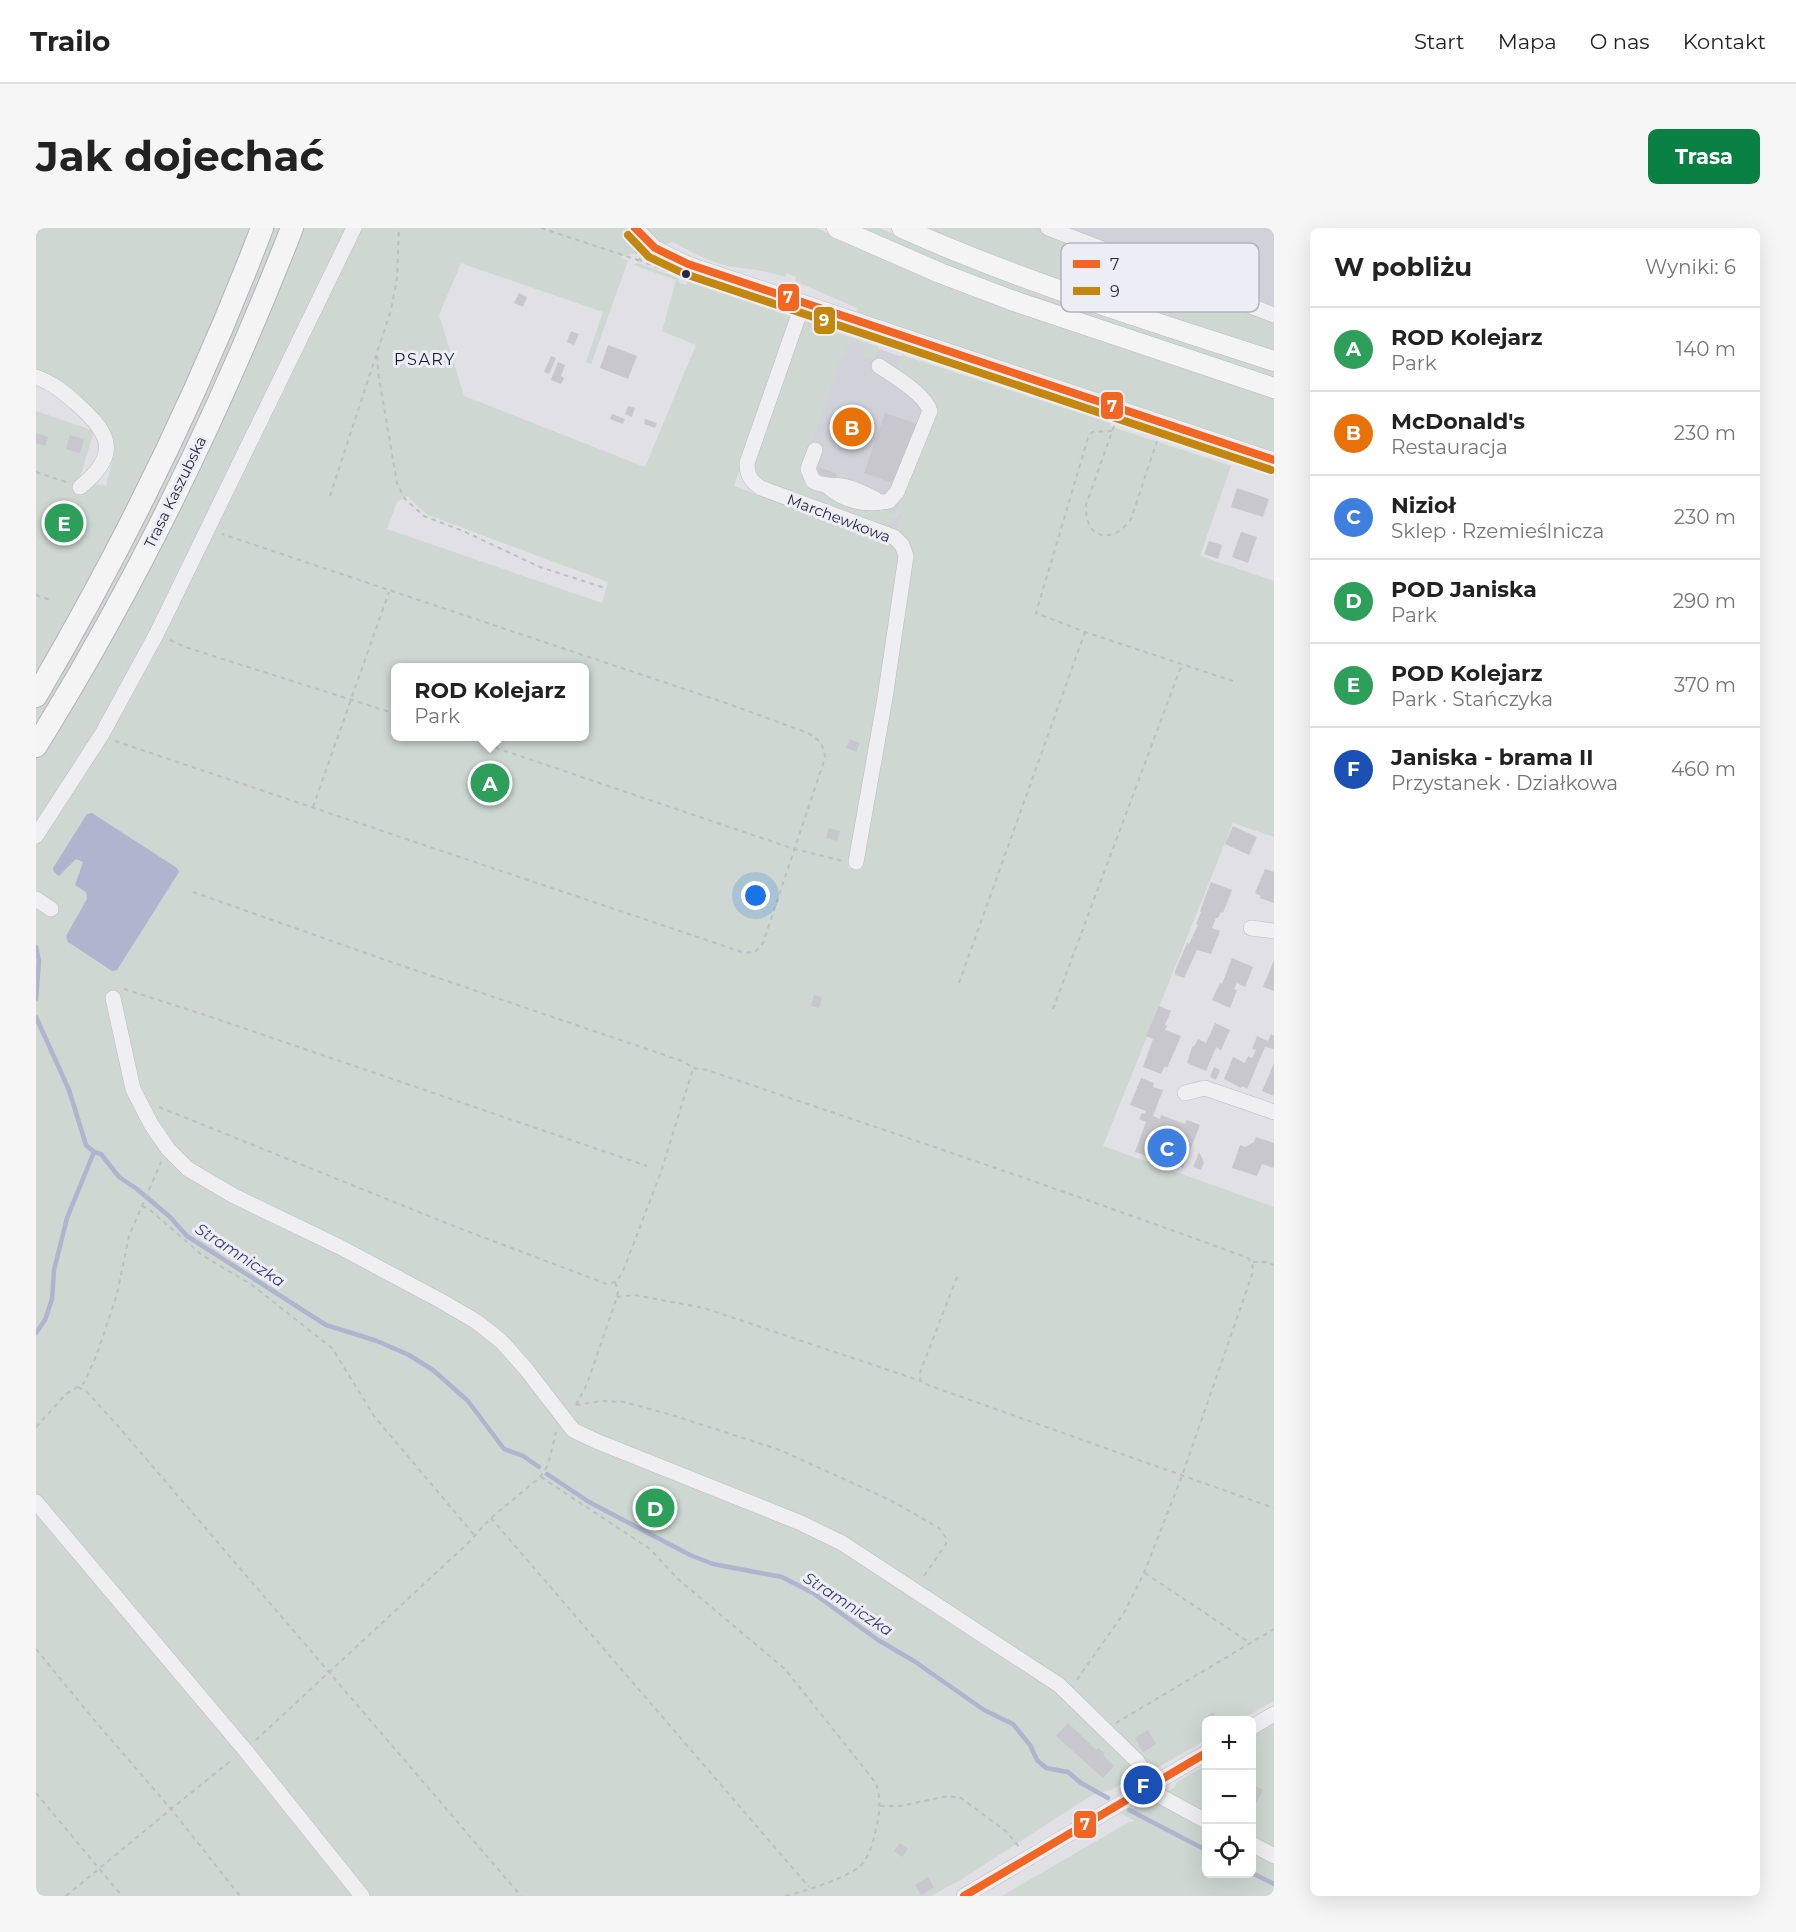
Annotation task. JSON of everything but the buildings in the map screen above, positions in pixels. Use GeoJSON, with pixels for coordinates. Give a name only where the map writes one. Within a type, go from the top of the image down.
{"type":"FeatureCollection","features":[{"type":"Feature","properties":{"kind":"highway","name":"Trasa Kaszubska"},"geometry":{"type":"LineString","coordinates":[[36,696],[91,600],[148,490],[212,354],[262,228]]}},
{"type":"Feature","properties":{"kind":"highway","name":"Trasa Kaszubska"},"geometry":{"type":"LineString","coordinates":[[36,746],[89,656],[163,519],[233,371],[292,228]]}},
{"type":"Feature","properties":{"kind":"main road"},"geometry":{"type":"LineString","coordinates":[[837,228],[1011,300],[1274,388]]}},
{"type":"Feature","properties":{"kind":"main road"},"geometry":{"type":"LineString","coordinates":[[902,228],[948,249],[1061,290]]}},
{"type":"Feature","properties":{"kind":"main road"},"geometry":{"type":"LineString","coordinates":[[1125,312],[1274,362]]}},
{"type":"Feature","properties":{"kind":"street"},"geometry":{"type":"LineString","coordinates":[[36,836],[102,734],[157,633],[354,228]]}},
{"type":"Feature","properties":{"kind":"street"},"geometry":{"type":"LineString","coordinates":[[635,228],[650,245],[674,259],[1274,460]]}},
{"type":"Feature","properties":{"kind":"street"},"geometry":{"type":"LineString","coordinates":[[1048,228],[1087,243]]}},
{"type":"Feature","properties":{"kind":"street","name":"Marchewkowa"},"geometry":{"type":"LineString","coordinates":[[803,303],[747,463],[747,472],[752,482],[760,488],[894,537],[902,545],[906,556],[885,698],[856,862]]}},
{"type":"Feature","properties":{"kind":"street"},"geometry":{"type":"LineString","coordinates":[[1259,309],[1274,315]]}},
{"type":"Feature","properties":{"kind":"street"},"geometry":{"type":"LineString","coordinates":[[815,450],[808,469],[809,475],[813,481],[827,486],[838,496],[860,503],[880,502],[889,501],[897,492],[930,411],[916,393],[879,366]]}},
{"type":"Feature","properties":{"kind":"street"},"geometry":{"type":"LineString","coordinates":[[36,376],[58,387],[101,427],[107,444],[105,456],[94,473],[80,487]]}},
{"type":"Feature","properties":{"kind":"street"},"geometry":{"type":"LineString","coordinates":[[36,899],[51,909]]}},
{"type":"Feature","properties":{"kind":"street"},"geometry":{"type":"LineString","coordinates":[[1251,928],[1274,931]]}},
{"type":"Feature","properties":{"kind":"street"},"geometry":{"type":"LineString","coordinates":[[113,998],[133,1089],[151,1124],[168,1149],[188,1168],[234,1196],[340,1247],[477,1322],[501,1341],[526,1369],[573,1430],[842,1542],[1059,1685],[1137,1761],[1160,1796],[1202,1819]]}},
{"type":"Feature","properties":{"kind":"street"},"geometry":{"type":"LineString","coordinates":[[1185,1093],[1205,1088],[1274,1112]]}},
{"type":"Feature","properties":{"kind":"street"},"geometry":{"type":"LineString","coordinates":[[36,1502],[245,1750],[362,1896]]}},
{"type":"Feature","properties":{"kind":"street"},"geometry":{"type":"LineString","coordinates":[[1256,1724],[1274,1714]]}},
{"type":"Feature","properties":{"kind":"street"},"geometry":{"type":"LineString","coordinates":[[964,1896],[1202,1755]]}},
{"type":"Feature","properties":{"kind":"street"},"geometry":{"type":"LineString","coordinates":[[1256,1846],[1273,1853]]}},
{"type":"Feature","properties":{"kind":"path"},"geometry":{"type":"LineString","coordinates":[[330,496],[391,310],[397,278],[399,228]]}},
{"type":"Feature","properties":{"kind":"path"},"geometry":{"type":"LineString","coordinates":[[541,228],[641,261]]}},
{"type":"Feature","properties":{"kind":"path"},"geometry":{"type":"LineString","coordinates":[[377,356],[397,483],[400,492],[410,504],[424,516],[463,531],[540,567],[604,588]]}},
{"type":"Feature","properties":{"kind":"path"},"geometry":{"type":"LineString","coordinates":[[1114,426],[1086,505],[1086,516],[1090,529],[1097,533],[1115,535],[1124,529],[1131,519],[1157,441]]}},
{"type":"Feature","properties":{"kind":"path"},"geometry":{"type":"LineString","coordinates":[[1112,431],[1092,432],[1088,438],[1036,613],[1085,632],[1236,682]]}},
{"type":"Feature","properties":{"kind":"path"},"geometry":{"type":"LineString","coordinates":[[36,472],[80,487]]}},
{"type":"Feature","properties":{"kind":"path"},"geometry":{"type":"LineString","coordinates":[[102,734],[129,747],[745,953],[756,951],[763,943],[825,758],[824,747],[818,739],[808,733],[715,699],[208,529]]}},
{"type":"Feature","properties":{"kind":"path"},"geometry":{"type":"LineString","coordinates":[[313,807],[389,591]]}},
{"type":"Feature","properties":{"kind":"path"},"geometry":{"type":"LineString","coordinates":[[36,595],[53,601]]}},
{"type":"Feature","properties":{"kind":"path"},"geometry":{"type":"LineString","coordinates":[[958,983],[1085,632]]}},
{"type":"Feature","properties":{"kind":"path"},"geometry":{"type":"LineString","coordinates":[[157,633],[185,646],[391,712]]}},
{"type":"Feature","properties":{"kind":"path"},"geometry":{"type":"LineString","coordinates":[[1053,1009],[1182,664]]}},
{"type":"Feature","properties":{"kind":"path"},"geometry":{"type":"LineString","coordinates":[[476,741],[794,849],[832,859],[856,862]]}},
{"type":"Feature","properties":{"kind":"path"},"geometry":{"type":"LineString","coordinates":[[193,892],[404,967],[682,1061],[694,1068],[707,1070],[956,1154],[1248,1258],[1252,1262],[1274,1265]]}},
{"type":"Feature","properties":{"kind":"path"},"geometry":{"type":"LineString","coordinates":[[113,998],[114,991],[121,989],[134,992],[646,1166]]}},
{"type":"Feature","properties":{"kind":"path"},"geometry":{"type":"LineString","coordinates":[[142,1106],[150,1104],[162,1108],[607,1284],[615,1282],[622,1274],[661,1172],[694,1068]]}},
{"type":"Feature","properties":{"kind":"path"},"geometry":{"type":"LineString","coordinates":[[36,1427],[66,1394],[84,1383],[97,1354],[117,1294],[129,1236],[159,1164],[168,1149]]}},
{"type":"Feature","properties":{"kind":"path"},"geometry":{"type":"LineString","coordinates":[[142,1206],[149,1209],[202,1255],[252,1285],[332,1348],[374,1416],[475,1536]]}},
{"type":"Feature","properties":{"kind":"path"},"geometry":{"type":"LineString","coordinates":[[1068,1693],[1124,1613],[1144,1573],[1182,1476],[1252,1272],[1252,1262]]}},
{"type":"Feature","properties":{"kind":"path"},"geometry":{"type":"LineString","coordinates":[[921,1381],[919,1375],[957,1277]]}},
{"type":"Feature","properties":{"kind":"path"},"geometry":{"type":"LineString","coordinates":[[66,1896],[245,1750],[475,1536],[491,1518],[540,1477],[548,1464],[556,1432],[563,1419],[576,1405],[587,1384],[617,1297],[615,1282]]}},
{"type":"Feature","properties":{"kind":"path"},"geometry":{"type":"LineString","coordinates":[[617,1297],[635,1295],[704,1308],[921,1381],[1274,1508]]}},
{"type":"Feature","properties":{"kind":"path"},"geometry":{"type":"LineString","coordinates":[[78,1388],[87,1392],[118,1426],[521,1896]]}},
{"type":"Feature","properties":{"kind":"path"},"geometry":{"type":"LineString","coordinates":[[576,1405],[602,1401],[624,1402],[672,1415],[780,1450],[890,1500],[939,1528],[946,1538],[946,1544],[915,1589]]}},
{"type":"Feature","properties":{"kind":"path"},"geometry":{"type":"LineString","coordinates":[[540,1477],[650,1549],[679,1580],[785,1669],[876,1783],[880,1806],[873,1844],[860,1866],[848,1874],[785,1896]]}},
{"type":"Feature","properties":{"kind":"path"},"geometry":{"type":"LineString","coordinates":[[491,1518],[809,1888]]}},
{"type":"Feature","properties":{"kind":"path"},"geometry":{"type":"LineString","coordinates":[[1144,1573],[1250,1643]]}},
{"type":"Feature","properties":{"kind":"path"},"geometry":{"type":"LineString","coordinates":[[1105,1730],[1274,1629]]}},
{"type":"Feature","properties":{"kind":"path"},"geometry":{"type":"LineString","coordinates":[[36,1649],[171,1809],[240,1896]]}},
{"type":"Feature","properties":{"kind":"path"},"geometry":{"type":"LineString","coordinates":[[36,1793],[122,1896]]}},
{"type":"Feature","properties":{"kind":"path"},"geometry":{"type":"LineString","coordinates":[[880,1806],[900,1806],[948,1796],[961,1798],[1007,1832],[1027,1859]]}},
{"type":"Feature","properties":{"kind":"shaded area"},"geometry":{"type":"Polygon","coordinates":[[[36,228],[816,228],[892,262],[1008,308],[1274,398],[1274,454],[856,313],[857,308],[795,281],[796,277],[787,273],[785,277],[718,263],[673,242],[620,257],[628,261],[591,364],[586,362],[603,312],[461,263],[439,315],[464,396],[645,467],[696,345],[662,331],[676,280],[634,265],[638,263],[678,278],[679,283],[686,285],[688,282],[792,317],[734,486],[894,543],[900,557],[879,694],[848,868],[860,869],[878,776],[911,563],[896,536],[904,512],[889,525],[876,524],[758,480],[751,469],[802,323],[807,322],[879,347],[875,357],[867,360],[864,358],[864,346],[852,342],[847,343],[848,352],[842,357],[802,471],[803,478],[808,484],[894,514],[914,457],[937,408],[934,397],[896,372],[902,355],[1110,423],[1110,426],[1231,466],[1200,556],[1274,581],[1274,837],[1233,823],[1103,1146],[1274,1207],[1274,1701],[1247,1716],[1202,1716],[1202,1742],[1151,1771],[1149,1768],[1111,1790],[1092,1795],[962,1879],[931,1896],[36,1896],[36,411],[94,431],[79,481],[106,486],[115,449],[108,433],[36,373],[36,228]],[[408,496],[397,502],[387,529],[602,603],[608,582],[428,515],[408,496]]]}},
{"type":"Feature","properties":{"kind":"shaded area"},"geometry":{"type":"Polygon","coordinates":[[[858,228],[879,228],[946,257],[1061,298],[1061,308],[1014,292],[943,265],[858,228]]]}},
{"type":"Feature","properties":{"kind":"shaded area"},"geometry":{"type":"Polygon","coordinates":[[[922,228],[1031,228],[1069,243],[1061,243],[1061,281],[922,228]]]}},
{"type":"Feature","properties":{"kind":"shaded area"},"geometry":{"type":"Polygon","coordinates":[[[956,228],[1274,228],[1274,332],[1213,312],[1259,312],[1259,243],[1061,243],[1061,262],[956,228]]]}},
{"type":"Feature","properties":{"kind":"shaded area"},"geometry":{"type":"Polygon","coordinates":[[[705,282],[720,282],[792,306],[794,312],[705,282]]]}},
{"type":"Feature","properties":{"kind":"shaded area"},"geometry":{"type":"Polygon","coordinates":[[[1074,312],[1100,312],[1274,371],[1274,379],[1074,312]]]}},
{"type":"Feature","properties":{"kind":"shaded area"},"geometry":{"type":"Polygon","coordinates":[[[1153,312],[1242,312],[1274,323],[1274,353],[1153,312]]]}},
{"type":"Feature","properties":{"kind":"shaded area"},"geometry":{"type":"Polygon","coordinates":[[[815,327],[955,375],[897,532],[758,480],[815,327]]]}},
{"type":"Feature","properties":{"kind":"shaded area"},"geometry":{"type":"Polygon","coordinates":[[[906,345],[1111,413],[1113,418],[896,347],[906,345]]]}},
{"type":"Feature","properties":{"kind":"shaded area"},"geometry":{"type":"Polygon","coordinates":[[[1169,432],[1274,468],[1274,472],[1164,435],[1169,432]]]}},
{"type":"Feature","properties":{"kind":"shaded area"},"geometry":{"type":"Polygon","coordinates":[[[1274,1721],[1274,1896],[1002,1896],[1129,1822],[1135,1821],[1119,1812],[1147,1804],[1202,1767],[1202,1878],[1256,1878],[1256,1732],[1274,1721]]]}},
{"type":"Feature","properties":{"kind":"water"},"geometry":{"type":"Polygon","coordinates":[[[92,813],[177,868],[179,872],[117,970],[112,971],[68,942],[66,936],[87,899],[86,892],[75,885],[83,862],[76,859],[59,876],[53,868],[87,814],[92,813]]]}},
{"type":"Feature","properties":{"kind":"waterway"},"geometry":{"type":"LineString","coordinates":[[36,947],[39,961],[36,999]]}},
{"type":"Feature","properties":{"kind":"waterway","name":"Stramniczka"},"geometry":{"type":"LineString","coordinates":[[36,1017],[69,1090],[86,1145],[94,1152],[101,1154],[119,1177],[170,1217],[187,1236],[326,1325],[377,1341],[409,1355],[433,1370],[468,1401],[504,1449],[523,1456],[539,1467]]}},
{"type":"Feature","properties":{"kind":"waterway","name":"Stramniczka"},"geometry":{"type":"LineString","coordinates":[[36,1333],[45,1320],[52,1299],[54,1270],[67,1218],[94,1152]]}},
{"type":"Feature","properties":{"kind":"waterway","name":"Stramniczka"},"geometry":{"type":"LineString","coordinates":[[547,1474],[589,1502],[690,1555],[713,1564],[782,1577],[813,1593],[878,1640],[914,1661],[984,1710],[1013,1724],[1030,1745],[1037,1760],[1046,1768],[1068,1772],[1081,1783],[1108,1798]]}},
{"type":"Feature","properties":{"kind":"waterway","name":"Stramniczka"},"geometry":{"type":"LineString","coordinates":[[1129,1810],[1202,1848]]}},
{"type":"Feature","properties":{"kind":"waterway","name":"Stramniczka"},"geometry":{"type":"LineString","coordinates":[[1256,1875],[1274,1884]]}},
{"type":"Feature","properties":{"kind":"transit line","name":"7"},"geometry":{"type":"LineString","coordinates":[[635,228],[655,248],[688,264],[1274,460]]}},
{"type":"Feature","properties":{"kind":"transit line","name":"9"},"geometry":{"type":"LineString","coordinates":[[628,235],[649,257],[685,274],[1271,470]]}},
{"type":"Feature","properties":{"kind":"transit line","name":"7"},"geometry":{"type":"LineString","coordinates":[[964,1896],[1202,1755]]}},
{"type":"Feature","properties":{"kind":"place","name":"McDonald's"},"geometry":{"type":"Point","coordinates":[852,427]}},
{"type":"Feature","properties":{"kind":"place","name":"POD Kolejarz"},"geometry":{"type":"Point","coordinates":[64,523]}},
{"type":"Feature","properties":{"kind":"place","name":"ROD Kolejarz"},"geometry":{"type":"Point","coordinates":[490,783]}},
{"type":"Feature","properties":{"kind":"place","name":"Nizioł"},"geometry":{"type":"Point","coordinates":[1167,1148]}},
{"type":"Feature","properties":{"kind":"place","name":"POD Janiska"},"geometry":{"type":"Point","coordinates":[655,1508]}},
{"type":"Feature","properties":{"kind":"place","name":"Janiska - brama II"},"geometry":{"type":"Point","coordinates":[1143,1785]}},
{"type":"Feature","properties":{"kind":"district","name":"PSARY"},"geometry":{"type":"Point","coordinates":[425,359]}}]}
